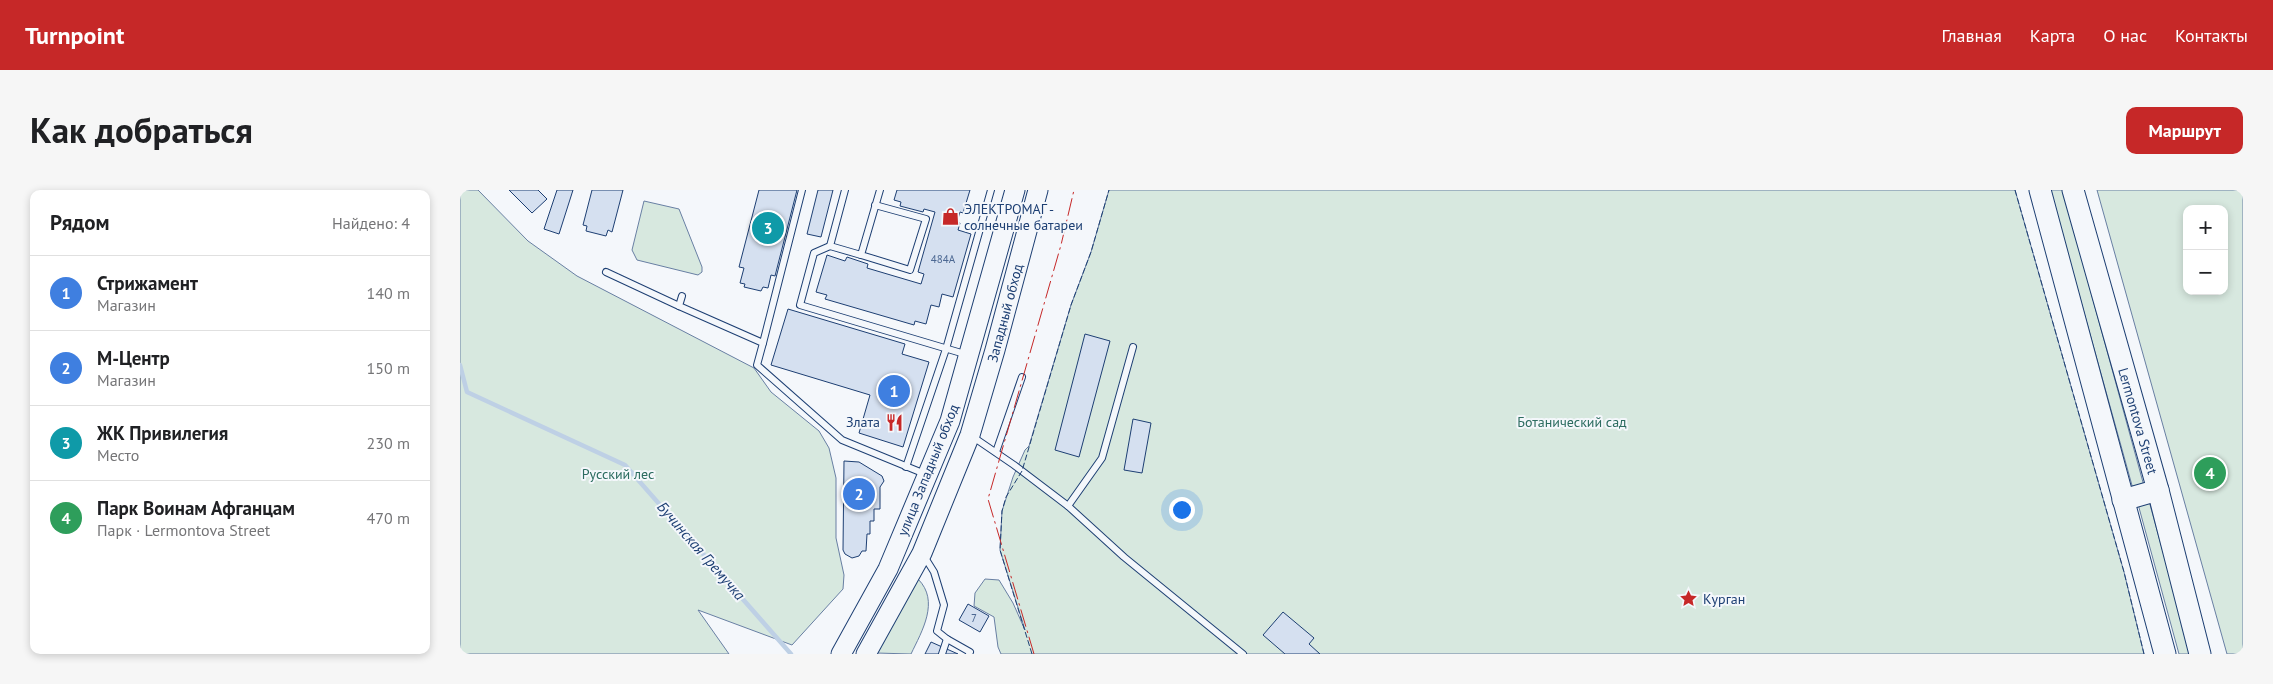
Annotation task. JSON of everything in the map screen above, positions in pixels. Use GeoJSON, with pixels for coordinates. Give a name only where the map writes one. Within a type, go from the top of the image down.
{"type":"FeatureCollection","features":[{"type":"Feature","properties":{"kind":"main road","name":"улица Западный обход"},"geometry":{"type":"LineString","coordinates":[[841,654],[888,569],[929,476],[950,421],[1015,190]]}},
{"type":"Feature","properties":{"kind":"main road","name":"Западный обход"},"geometry":{"type":"LineString","coordinates":[[970,435],[1038,190]]}},
{"type":"Feature","properties":{"kind":"main road"},"geometry":{"type":"LineString","coordinates":[[2040,190],[2165,654]]}},
{"type":"Feature","properties":{"kind":"main road","name":"Lermontova Street"},"geometry":{"type":"LineString","coordinates":[[2073,190],[2158,490],[2200,654]]}},
{"type":"Feature","properties":{"kind":"main road","name":"улица Западный обход"},"geometry":{"type":"LineString","coordinates":[[866,654],[922,553],[970,435]]}},
{"type":"Feature","properties":{"kind":"main road"},"geometry":{"type":"LineString","coordinates":[[2123,500],[2158,490]]}},
{"type":"Feature","properties":{"kind":"lane"},"geometry":{"type":"LineString","coordinates":[[802,190],[757,365],[842,440],[929,476]]}},
{"type":"Feature","properties":{"kind":"lane"},"geometry":{"type":"LineString","coordinates":[[830,246],[844,190]]}},
{"type":"Feature","properties":{"kind":"lane"},"geometry":{"type":"LineString","coordinates":[[862,255],[880,190]]}},
{"type":"Feature","properties":{"kind":"lane"},"geometry":{"type":"LineString","coordinates":[[906,467],[946,349],[991,190]]}},
{"type":"Feature","properties":{"kind":"lane"},"geometry":{"type":"LineString","coordinates":[[875,205],[926,220],[910,270],[830,246],[814,253],[800,305],[969,355]]}},
{"type":"Feature","properties":{"kind":"lane"},"geometry":{"type":"LineString","coordinates":[[606,272],[763,343]]}},
{"type":"Feature","properties":{"kind":"lane"},"geometry":{"type":"LineString","coordinates":[[679,306],[682,296]]}},
{"type":"Feature","properties":{"kind":"lane"},"geometry":{"type":"LineString","coordinates":[[1068,506],[1102,458],[1134,347]]}},
{"type":"Feature","properties":{"kind":"lane"},"geometry":{"type":"LineString","coordinates":[[996,452],[1022,377]]}},
{"type":"Feature","properties":{"kind":"lane"},"geometry":{"type":"LineString","coordinates":[[970,435],[1068,506],[1124,556],[1243,654]]}},
{"type":"Feature","properties":{"kind":"lane"},"geometry":{"type":"LineString","coordinates":[[922,553],[934,572],[944,605],[937,631],[970,652],[969,654]]}},
{"type":"Feature","properties":{"kind":"lane"},"geometry":{"type":"LineString","coordinates":[[942,654],[947,639]]}},
{"type":"Feature","properties":{"kind":"green space","name":"Русский лес"},"geometry":{"type":"Polygon","coordinates":[[[460,190],[478,190],[528,241],[577,276],[754,368],[771,392],[819,431],[829,448],[836,478],[836,538],[844,575],[843,589],[792,645],[698,610],[729,654],[460,654],[460,190]]]}},
{"type":"Feature","properties":{"kind":"green space","name":"Ботанический сад"},"geometry":{"type":"Polygon","coordinates":[[[1109,190],[2015,190],[2124,572],[2144,654],[1001,654],[998,647],[994,617],[974,606],[975,593],[985,579],[999,580],[1013,603],[1025,630],[1000,550],[1002,511],[1013,477],[1025,450],[1029,446],[1071,305],[1091,252],[1109,190]]]}},
{"type":"Feature","properties":{"kind":"green space"},"geometry":{"type":"Polygon","coordinates":[[[2050,190],[2063,190],[2144,486],[2133,489],[2050,190]]]}},
{"type":"Feature","properties":{"kind":"green space"},"geometry":{"type":"Polygon","coordinates":[[[2097,190],[2243,190],[2243,654],[2227,654],[2097,190]]]}},
{"type":"Feature","properties":{"kind":"green space"},"geometry":{"type":"Polygon","coordinates":[[[644,201],[679,209],[702,267],[702,272],[698,275],[637,260],[632,250],[644,201]]]}},
{"type":"Feature","properties":{"kind":"green space"},"geometry":{"type":"Polygon","coordinates":[[[2149,501],[2191,654],[2179,654],[2138,504],[2149,501]]]}},
{"type":"Feature","properties":{"kind":"green space"},"geometry":{"type":"Polygon","coordinates":[[[918,579],[928,597],[928,606],[924,626],[911,654],[876,653],[918,579]]]}},
{"type":"Feature","properties":{"kind":"building"},"geometry":{"type":"Polygon","coordinates":[[[509,190],[538,190],[547,199],[532,213],[509,190]]]}},
{"type":"Feature","properties":{"kind":"building"},"geometry":{"type":"Polygon","coordinates":[[[557,190],[573,190],[559,234],[544,229],[557,190]]]}},
{"type":"Feature","properties":{"kind":"building"},"geometry":{"type":"Polygon","coordinates":[[[592,190],[623,190],[612,232],[608,230],[606,236],[586,231],[587,226],[583,225],[592,190]]]}},
{"type":"Feature","properties":{"kind":"building"},"geometry":{"type":"Polygon","coordinates":[[[759,190],[797,190],[775,276],[771,275],[768,288],[763,287],[761,291],[744,287],[745,284],[740,283],[744,268],[739,267],[759,190]]]}},
{"type":"Feature","properties":{"kind":"building"},"geometry":{"type":"Polygon","coordinates":[[[818,190],[833,190],[821,237],[807,234],[818,190]]]}},
{"type":"Feature","properties":{"kind":"building"},"geometry":{"type":"Polygon","coordinates":[[[897,190],[970,190],[963,213],[960,212],[957,222],[960,223],[958,230],[971,234],[953,297],[942,294],[939,307],[931,305],[926,324],[915,321],[914,325],[825,299],[827,295],[816,292],[827,255],[845,261],[847,257],[868,264],[867,268],[921,284],[924,274],[918,272],[935,212],[924,209],[923,212],[900,206],[901,202],[894,200],[897,190]]]}},
{"type":"Feature","properties":{"kind":"building"},"geometry":{"type":"Polygon","coordinates":[[[788,309],[905,344],[902,354],[929,362],[903,447],[859,433],[870,395],[771,365],[788,309]]]}},
{"type":"Feature","properties":{"kind":"building"},"geometry":{"type":"Polygon","coordinates":[[[1085,334],[1110,341],[1079,457],[1055,450],[1085,334]]]}},
{"type":"Feature","properties":{"kind":"building"},"geometry":{"type":"Polygon","coordinates":[[[1133,419],[1151,423],[1142,473],[1124,470],[1133,419]]]}},
{"type":"Feature","properties":{"kind":"building"},"geometry":{"type":"Polygon","coordinates":[[[844,461],[859,462],[882,476],[884,481],[880,487],[880,509],[874,509],[874,521],[870,521],[870,534],[867,534],[866,551],[862,551],[859,556],[852,558],[845,554],[843,550],[844,461]]]}},
{"type":"Feature","properties":{"kind":"building"},"geometry":{"type":"Polygon","coordinates":[[[968,604],[989,616],[980,632],[959,620],[968,604]]]}},
{"type":"Feature","properties":{"kind":"building"},"geometry":{"type":"Polygon","coordinates":[[[1283,612],[1314,638],[1309,644],[1320,654],[1285,654],[1263,635],[1283,612]]]}},
{"type":"Feature","properties":{"kind":"building"},"geometry":{"type":"Polygon","coordinates":[[[931,642],[958,654],[925,654],[931,642]]]}},
{"type":"Feature","properties":{"kind":"waterway","name":"Бучинская Гремучка"},"geometry":{"type":"LineString","coordinates":[[460,365],[467,392],[625,465],[791,654]]}},
{"type":"Feature","properties":{"kind":"fence"},"geometry":{"type":"LineString","coordinates":[[1032,654],[1000,550],[1002,511],[1006,497],[1022,471],[1071,305],[1091,252],[1109,190]]}},
{"type":"Feature","properties":{"kind":"fence"},"geometry":{"type":"LineString","coordinates":[[2015,190],[2124,572],[2144,654]]}},
{"type":"Feature","properties":{"kind":"power"},"geometry":{"type":"LineString","coordinates":[[1034,654],[988,499],[1061,245],[1074,190]]}},
{"type":"Feature","properties":{"kind":"place","name":"ЭЛЕКТРОМАГ - солнечные батареи"},"geometry":{"type":"Point","coordinates":[950,217]}},
{"type":"Feature","properties":{"kind":"place","name":"ЖК Привилегия"},"geometry":{"type":"Point","coordinates":[768,228]}},
{"type":"Feature","properties":{"kind":"place","name":"Стрижамент"},"geometry":{"type":"Point","coordinates":[894,391]}},
{"type":"Feature","properties":{"kind":"place","name":"Злата"},"geometry":{"type":"Point","coordinates":[894,422]}},
{"type":"Feature","properties":{"kind":"place","name":"Парк Воинам Афганцам"},"geometry":{"type":"Point","coordinates":[2210,473]}},
{"type":"Feature","properties":{"kind":"place","name":"М-Центр"},"geometry":{"type":"Point","coordinates":[859,494]}},
{"type":"Feature","properties":{"kind":"place","name":"Курган"},"geometry":{"type":"Point","coordinates":[1689,599]}}]}
